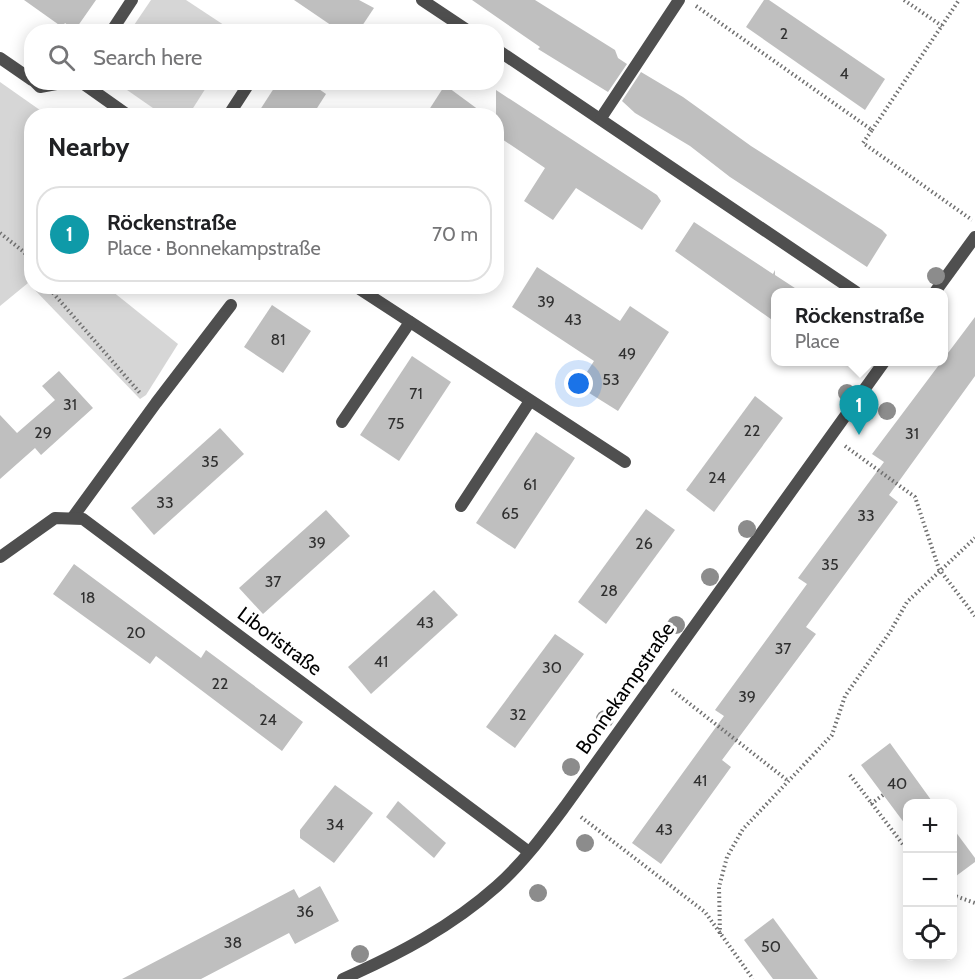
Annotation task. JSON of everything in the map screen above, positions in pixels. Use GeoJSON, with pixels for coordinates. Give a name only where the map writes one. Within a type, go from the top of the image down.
{"type":"FeatureCollection","features":[{"type":"Feature","properties":{"kind":"street"},"geometry":{"type":"LineString","coordinates":[[116,24],[132,0]]}},
{"type":"Feature","properties":{"kind":"street"},"geometry":{"type":"LineString","coordinates":[[422,0],[458,24]]}},
{"type":"Feature","properties":{"kind":"street"},"geometry":{"type":"LineString","coordinates":[[601,118],[680,0]]}},
{"type":"Feature","properties":{"kind":"street"},"geometry":{"type":"LineString","coordinates":[[504,54],[850,288]]}},
{"type":"Feature","properties":{"kind":"street"},"geometry":{"type":"LineString","coordinates":[[0,58],[24,75]]}},
{"type":"Feature","properties":{"kind":"street"},"geometry":{"type":"LineString","coordinates":[[92,90],[118,108]]}},
{"type":"Feature","properties":{"kind":"street"},"geometry":{"type":"LineString","coordinates":[[233,108],[245,90]]}},
{"type":"Feature","properties":{"kind":"street"},"geometry":{"type":"LineString","coordinates":[[938,288],[975,237]]}},
{"type":"Feature","properties":{"kind":"street"},"geometry":{"type":"LineString","coordinates":[[367,294],[625,462]]}},
{"type":"Feature","properties":{"kind":"street"},"geometry":{"type":"LineString","coordinates":[[0,557],[56,518],[73,517],[153,406],[231,305]]}},
{"type":"Feature","properties":{"kind":"street"},"geometry":{"type":"LineString","coordinates":[[342,422],[410,322]]}},
{"type":"Feature","properties":{"kind":"street","name":"Bonnekampstraße"},"geometry":{"type":"LineString","coordinates":[[343,979],[429,937],[498,885],[529,852],[566,806],[881,366]]}},
{"type":"Feature","properties":{"kind":"street"},"geometry":{"type":"LineString","coordinates":[[461,506],[530,401]]}},
{"type":"Feature","properties":{"kind":"street","name":"Liboristraße"},"geometry":{"type":"LineString","coordinates":[[73,517],[83,519],[529,852]]}},
{"type":"Feature","properties":{"kind":"path"},"geometry":{"type":"LineString","coordinates":[[687,0],[873,130]]}},
{"type":"Feature","properties":{"kind":"path"},"geometry":{"type":"LineString","coordinates":[[904,0],[942,26]]}},
{"type":"Feature","properties":{"kind":"path"},"geometry":{"type":"LineString","coordinates":[[959,0],[863,143],[975,222]]}},
{"type":"Feature","properties":{"kind":"path"},"geometry":{"type":"LineString","coordinates":[[0,233],[24,252]]}},
{"type":"Feature","properties":{"kind":"path"},"geometry":{"type":"LineString","coordinates":[[54,294],[153,406]]}},
{"type":"Feature","properties":{"kind":"path"},"geometry":{"type":"LineString","coordinates":[[830,435],[915,497],[939,569],[975,616]]}},
{"type":"Feature","properties":{"kind":"path"},"geometry":{"type":"LineString","coordinates":[[720,934],[719,887],[727,856],[743,829],[832,735],[845,696],[890,632],[907,602],[939,569],[975,538]]}},
{"type":"Feature","properties":{"kind":"path"},"geometry":{"type":"LineString","coordinates":[[656,678],[787,780]]}},
{"type":"Feature","properties":{"kind":"path"},"geometry":{"type":"LineString","coordinates":[[850,775],[903,845]]}},
{"type":"Feature","properties":{"kind":"path"},"geometry":{"type":"LineString","coordinates":[[871,804],[883,795]]}},
{"type":"Feature","properties":{"kind":"path"},"geometry":{"type":"LineString","coordinates":[[566,806],[705,912],[753,979]]}},
{"type":"Feature","properties":{"kind":"path"},"geometry":{"type":"LineString","coordinates":[[957,897],[975,903]]}},
{"type":"Feature","properties":{"kind":"shaded area"},"geometry":{"type":"Polygon","coordinates":[[[151,0],[186,0],[222,24],[135,24],[151,0]]]}},
{"type":"Feature","properties":{"kind":"shaded area"},"geometry":{"type":"Polygon","coordinates":[[[0,82],[37,108],[24,108],[24,286],[0,306],[0,82]]]}},
{"type":"Feature","properties":{"kind":"shaded area"},"geometry":{"type":"Polygon","coordinates":[[[127,90],[205,90],[193,108],[153,108],[127,90]]]}},
{"type":"Feature","properties":{"kind":"shaded area"},"geometry":{"type":"Polygon","coordinates":[[[39,294],[116,294],[178,344],[146,395],[140,399],[39,294]]]}},
{"type":"Feature","properties":{"kind":"building"},"geometry":{"type":"Polygon","coordinates":[[[24,0],[96,0],[79,24],[58,24],[24,0]]]}},
{"type":"Feature","properties":{"kind":"building"},"geometry":{"type":"Polygon","coordinates":[[[294,0],[359,0],[374,8],[363,24],[329,24],[294,0]]]}},
{"type":"Feature","properties":{"kind":"building"},"geometry":{"type":"Polygon","coordinates":[[[472,0],[535,0],[615,50],[618,58],[627,64],[608,92],[538,49],[540,47],[472,0]]]}},
{"type":"Feature","properties":{"kind":"building"},"geometry":{"type":"Polygon","coordinates":[[[764,0],[769,0],[885,79],[865,110],[746,27],[764,0]]]}},
{"type":"Feature","properties":{"kind":"building"},"geometry":{"type":"Polygon","coordinates":[[[641,72],[683,97],[751,146],[882,230],[887,235],[867,267],[730,177],[690,146],[635,113],[622,101],[641,72]]]}},
{"type":"Feature","properties":{"kind":"building"},"geometry":{"type":"Polygon","coordinates":[[[273,90],[320,90],[326,94],[317,108],[261,108],[273,90]]]}},
{"type":"Feature","properties":{"kind":"building"},"geometry":{"type":"Polygon","coordinates":[[[442,90],[452,90],[476,108],[430,108],[442,90]]]}},
{"type":"Feature","properties":{"kind":"building"},"geometry":{"type":"Polygon","coordinates":[[[496,90],[657,195],[661,201],[642,230],[576,188],[553,220],[524,201],[545,168],[504,140],[504,108],[496,108],[496,90]]]}},
{"type":"Feature","properties":{"kind":"building"},"geometry":{"type":"Polygon","coordinates":[[[694,222],[773,274],[775,270],[775,275],[795,288],[771,288],[771,319],[675,251],[694,222]]]}},
{"type":"Feature","properties":{"kind":"building"},"geometry":{"type":"Polygon","coordinates":[[[537,267],[620,321],[630,306],[669,332],[618,411],[578,386],[594,361],[512,307],[537,267]]]}},
{"type":"Feature","properties":{"kind":"building"},"geometry":{"type":"Polygon","coordinates":[[[272,305],[311,331],[283,373],[244,347],[272,305]]]}},
{"type":"Feature","properties":{"kind":"building"},"geometry":{"type":"Polygon","coordinates":[[[975,317],[975,376],[889,495],[898,502],[806,627],[816,634],[722,760],[731,767],[661,864],[632,843],[724,716],[715,710],[807,584],[798,578],[884,462],[872,454],[938,366],[948,366],[948,353],[975,317]]]}},
{"type":"Feature","properties":{"kind":"building"},"geometry":{"type":"Polygon","coordinates":[[[412,356],[451,382],[399,461],[360,435],[412,356]]]}},
{"type":"Feature","properties":{"kind":"building"},"geometry":{"type":"Polygon","coordinates":[[[59,371],[93,408],[41,455],[35,448],[0,479],[0,415],[17,433],[55,400],[42,386],[59,371]]]}},
{"type":"Feature","properties":{"kind":"building"},"geometry":{"type":"Polygon","coordinates":[[[755,396],[783,418],[714,512],[686,490],[755,396]]]}},
{"type":"Feature","properties":{"kind":"building"},"geometry":{"type":"Polygon","coordinates":[[[220,428],[244,454],[154,535],[131,508],[220,428]]]}},
{"type":"Feature","properties":{"kind":"building"},"geometry":{"type":"Polygon","coordinates":[[[536,432],[575,458],[515,549],[476,523],[536,432]]]}},
{"type":"Feature","properties":{"kind":"building"},"geometry":{"type":"Polygon","coordinates":[[[646,509],[675,530],[606,624],[578,602],[646,509]]]}},
{"type":"Feature","properties":{"kind":"building"},"geometry":{"type":"Polygon","coordinates":[[[326,510],[350,536],[263,614],[239,588],[326,510]]]}},
{"type":"Feature","properties":{"kind":"building"},"geometry":{"type":"Polygon","coordinates":[[[74,564],[201,658],[206,650],[303,722],[282,751],[156,656],[150,664],[53,594],[74,564]]]}},
{"type":"Feature","properties":{"kind":"building"},"geometry":{"type":"Polygon","coordinates":[[[434,590],[458,615],[371,694],[348,667],[434,590]]]}},
{"type":"Feature","properties":{"kind":"building"},"geometry":{"type":"Polygon","coordinates":[[[555,634],[584,654],[515,748],[486,727],[555,634]]]}},
{"type":"Feature","properties":{"kind":"building"},"geometry":{"type":"Polygon","coordinates":[[[890,743],[930,799],[903,799],[903,821],[861,765],[890,743]]]}},
{"type":"Feature","properties":{"kind":"building"},"geometry":{"type":"Polygon","coordinates":[[[335,785],[373,813],[334,863],[300,838],[300,830],[335,785]]]}},
{"type":"Feature","properties":{"kind":"building"},"geometry":{"type":"Polygon","coordinates":[[[398,801],[446,843],[434,858],[386,817],[398,801]]]}},
{"type":"Feature","properties":{"kind":"building"},"geometry":{"type":"Polygon","coordinates":[[[957,834],[975,858],[975,862],[957,875],[957,834]]]}},
{"type":"Feature","properties":{"kind":"building"},"geometry":{"type":"Polygon","coordinates":[[[320,886],[339,921],[295,944],[289,933],[201,979],[122,979],[294,889],[299,898],[320,886]]]}},
{"type":"Feature","properties":{"kind":"building"},"geometry":{"type":"Polygon","coordinates":[[[773,918],[818,979],[773,979],[744,940],[773,918]]]}},
{"type":"Feature","properties":{"kind":"place","name":"Röckenstraße"},"geometry":{"type":"Point","coordinates":[859,435]}}]}
